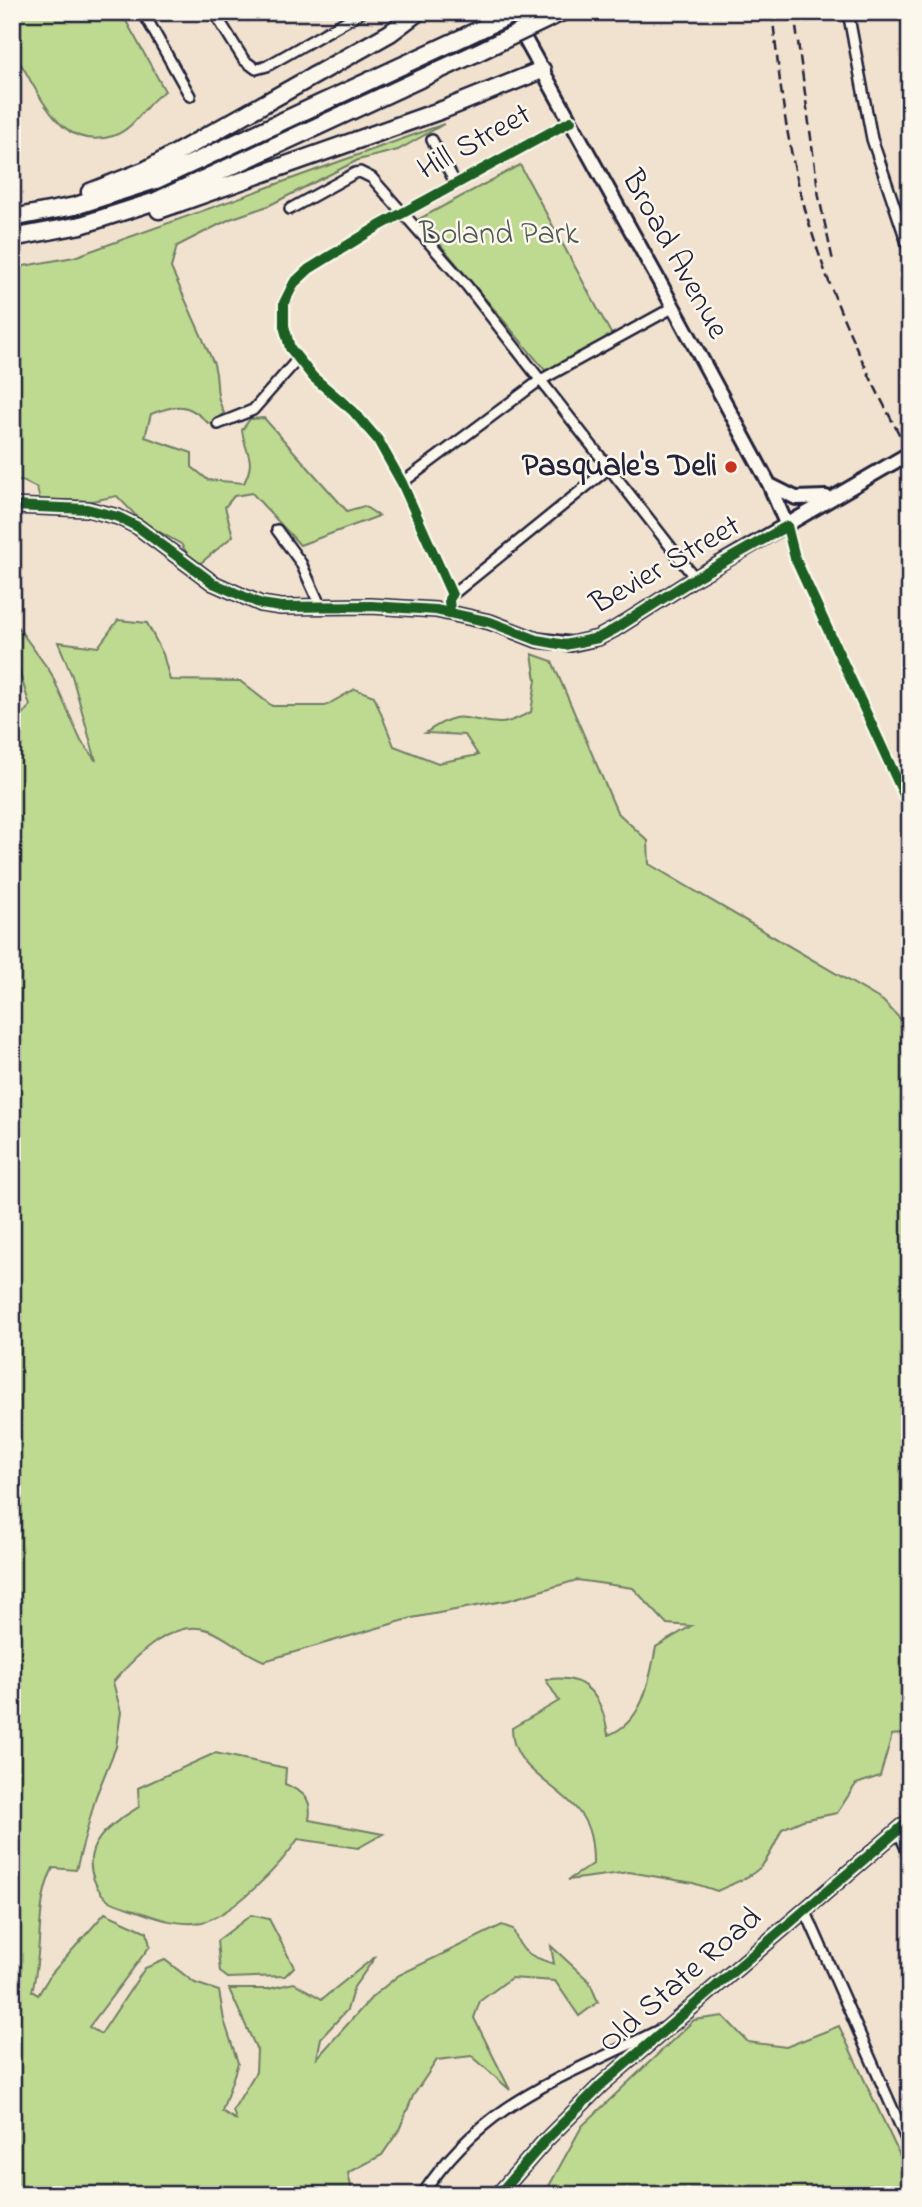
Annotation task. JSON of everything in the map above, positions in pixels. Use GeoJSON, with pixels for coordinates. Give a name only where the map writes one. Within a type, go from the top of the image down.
{"type":"FeatureCollection","features":[{"type":"Feature","properties":{"kind":"highway"},"geometry":{"type":"LineString","coordinates":[[12,209],[77,196],[146,170],[397,29],[418,12]]}},
{"type":"Feature","properties":{"kind":"highway"},"geometry":{"type":"LineString","coordinates":[[12,218],[75,206],[156,180],[517,12]]}},
{"type":"Feature","properties":{"kind":"highway"},"geometry":{"type":"LineString","coordinates":[[81,225],[171,195],[562,12]]}},
{"type":"Feature","properties":{"kind":"highway"},"geometry":{"type":"LineString","coordinates":[[12,238],[149,214],[445,109],[542,70]]}},
{"type":"Feature","properties":{"kind":"street"},"geometry":{"type":"LineString","coordinates":[[143,12],[190,96]]}},
{"type":"Feature","properties":{"kind":"street"},"geometry":{"type":"LineString","coordinates":[[214,12],[249,65],[256,69],[267,66],[361,13]]}},
{"type":"Feature","properties":{"kind":"street","name":"Broad Avenue"},"geometry":{"type":"LineString","coordinates":[[510,12],[674,307],[769,484],[787,526]]}},
{"type":"Feature","properties":{"kind":"street"},"geometry":{"type":"LineString","coordinates":[[848,12],[872,139],[910,252]]}},
{"type":"Feature","properties":{"kind":"street","name":"Hill Street"},"geometry":{"type":"LineString","coordinates":[[297,360],[286,338],[283,313],[294,283],[309,269],[405,212],[571,121]]}},
{"type":"Feature","properties":{"kind":"street"},"geometry":{"type":"LineString","coordinates":[[432,140],[456,184]]}},
{"type":"Feature","properties":{"kind":"street"},"geometry":{"type":"LineString","coordinates":[[290,209],[360,172],[372,178],[405,212],[695,578]]}},
{"type":"Feature","properties":{"kind":"street"},"geometry":{"type":"LineString","coordinates":[[402,483],[539,381],[674,307]]}},
{"type":"Feature","properties":{"kind":"street"},"geometry":{"type":"LineString","coordinates":[[218,424],[259,405],[297,360],[367,426],[402,483],[453,595]]}},
{"type":"Feature","properties":{"kind":"street","name":"Bevier Street"},"geometry":{"type":"LineString","coordinates":[[12,506],[87,509],[118,517],[138,527],[213,583],[246,599],[281,607],[403,607],[450,612],[537,640],[571,644],[597,638],[615,629],[695,578],[910,453]]}},
{"type":"Feature","properties":{"kind":"street"},"geometry":{"type":"LineString","coordinates":[[450,612],[449,599],[453,595],[609,468]]}},
{"type":"Feature","properties":{"kind":"street"},"geometry":{"type":"LineString","coordinates":[[769,484],[801,499],[821,499],[842,491]]}},
{"type":"Feature","properties":{"kind":"street"},"geometry":{"type":"LineString","coordinates":[[787,526],[795,558],[910,807]]}},
{"type":"Feature","properties":{"kind":"street"},"geometry":{"type":"LineString","coordinates":[[276,530],[301,564],[321,607]]}},
{"type":"Feature","properties":{"kind":"street","name":"Old State Road"},"geometry":{"type":"LineString","coordinates":[[498,2195],[577,2108],[669,2025],[910,1820]]}},
{"type":"Feature","properties":{"kind":"street"},"geometry":{"type":"LineString","coordinates":[[898,1830],[910,1858]]}},
{"type":"Feature","properties":{"kind":"street"},"geometry":{"type":"LineString","coordinates":[[805,1910],[910,2148]]}},
{"type":"Feature","properties":{"kind":"street","name":"Old State Road"},"geometry":{"type":"LineString","coordinates":[[422,2195],[451,2154],[498,2112],[557,2077],[604,2058],[669,2025]]}},
{"type":"Feature","properties":{"kind":"green space"},"geometry":{"type":"Polygon","coordinates":[[[12,12],[121,12],[165,91],[128,127],[113,136],[97,139],[72,133],[52,115],[15,53],[12,45],[12,12]]]}},
{"type":"Feature","properties":{"kind":"green space"},"geometry":{"type":"Polygon","coordinates":[[[444,124],[398,150],[358,160],[268,206],[230,219],[177,246],[171,268],[214,364],[224,413],[209,424],[195,412],[182,407],[160,411],[151,414],[145,437],[192,453],[192,467],[208,480],[244,483],[250,461],[242,430],[250,419],[264,418],[347,511],[364,506],[379,516],[300,545],[252,493],[234,496],[225,507],[233,536],[196,567],[181,544],[142,522],[117,496],[92,501],[40,500],[37,488],[23,481],[12,482],[12,268],[74,257],[444,124]]]}},
{"type":"Feature","properties":{"kind":"green space","name":"Boland Park"},"geometry":{"type":"Polygon","coordinates":[[[520,165],[614,339],[549,375],[419,219],[520,165]]]}},
{"type":"Feature","properties":{"kind":"green space"},"geometry":{"type":"Polygon","coordinates":[[[12,619],[51,673],[81,741],[96,761],[72,676],[58,642],[98,647],[118,620],[147,623],[163,654],[170,680],[240,681],[272,706],[325,706],[355,689],[374,696],[394,746],[438,763],[478,755],[465,735],[425,733],[455,718],[503,723],[531,712],[536,680],[532,654],[552,661],[617,812],[648,841],[649,864],[883,1001],[910,1029],[910,1733],[892,1735],[880,1776],[856,1784],[837,1813],[803,1820],[782,1829],[770,1855],[758,1869],[717,1891],[693,1883],[629,1872],[568,1880],[593,1864],[589,1830],[570,1802],[537,1775],[519,1755],[512,1728],[559,1701],[546,1680],[560,1679],[582,1684],[590,1691],[602,1710],[608,1735],[630,1721],[643,1699],[656,1647],[691,1626],[667,1624],[633,1588],[577,1580],[509,1600],[412,1618],[264,1661],[211,1631],[183,1629],[144,1651],[113,1682],[121,1712],[116,1747],[96,1796],[76,1870],[53,1868],[47,1882],[32,1991],[38,1995],[51,1974],[105,1913],[147,1932],[150,1946],[89,2027],[101,2034],[145,1968],[165,1960],[195,1983],[219,1991],[224,2020],[238,2063],[222,2111],[236,2120],[233,2110],[256,2072],[257,2050],[229,1989],[268,1989],[294,1983],[322,1999],[376,1956],[354,1987],[347,2010],[321,2038],[317,2058],[373,1996],[399,1975],[502,1925],[513,1929],[519,1944],[527,1953],[554,1964],[551,1946],[589,1981],[598,2002],[579,2016],[555,1981],[511,1978],[480,2001],[474,2018],[510,2090],[472,2056],[437,2060],[413,2096],[399,2130],[382,2155],[348,2173],[353,2195],[12,2195],[12,694],[20,717],[30,706],[12,648],[12,619]]]}},
{"type":"Feature","properties":{"kind":"green space"},"geometry":{"type":"Polygon","coordinates":[[[215,1753],[286,1768],[285,1784],[297,1790],[308,1801],[309,1820],[383,1834],[358,1848],[298,1839],[280,1862],[242,1900],[202,1922],[186,1923],[162,1919],[107,1899],[94,1880],[91,1867],[91,1855],[101,1836],[139,1807],[138,1788],[215,1753]]]}},
{"type":"Feature","properties":{"kind":"green space"},"geometry":{"type":"Polygon","coordinates":[[[251,1915],[269,1919],[294,1967],[285,1976],[228,1978],[220,1972],[217,1941],[251,1915]]]}},
{"type":"Feature","properties":{"kind":"green space"},"geometry":{"type":"Polygon","coordinates":[[[723,2016],[748,2042],[786,2047],[839,2026],[910,2177],[904,2195],[544,2195],[582,2126],[694,2020],[723,2016]]]}},
{"type":"Feature","properties":{"kind":"railway"},"geometry":{"type":"LineString","coordinates":[[772,12],[786,124],[809,222],[853,341],[910,454]]}},
{"type":"Feature","properties":{"kind":"railway"},"geometry":{"type":"LineString","coordinates":[[794,12],[819,197],[833,261]]}},
{"type":"Feature","properties":{"kind":"cycle path"},"geometry":{"type":"LineString","coordinates":[[450,612],[449,599],[452,595],[402,483],[378,440],[353,411],[313,377],[290,348],[284,326],[284,303],[294,283],[309,269],[379,226],[571,121]]}},
{"type":"Feature","properties":{"kind":"cycle path"},"geometry":{"type":"LineString","coordinates":[[12,506],[87,509],[118,517],[138,527],[213,583],[261,604],[281,607],[371,606],[436,610],[490,622],[537,640],[565,645],[598,638],[615,629],[695,578],[787,526],[795,558],[910,808]]}},
{"type":"Feature","properties":{"kind":"cycle path"},"geometry":{"type":"LineString","coordinates":[[498,2195],[545,2141],[602,2084],[910,1820]]}},
{"type":"Feature","properties":{"kind":"place","name":"Pasquale's Deli"},"geometry":{"type":"Point","coordinates":[731,467]}}]}
